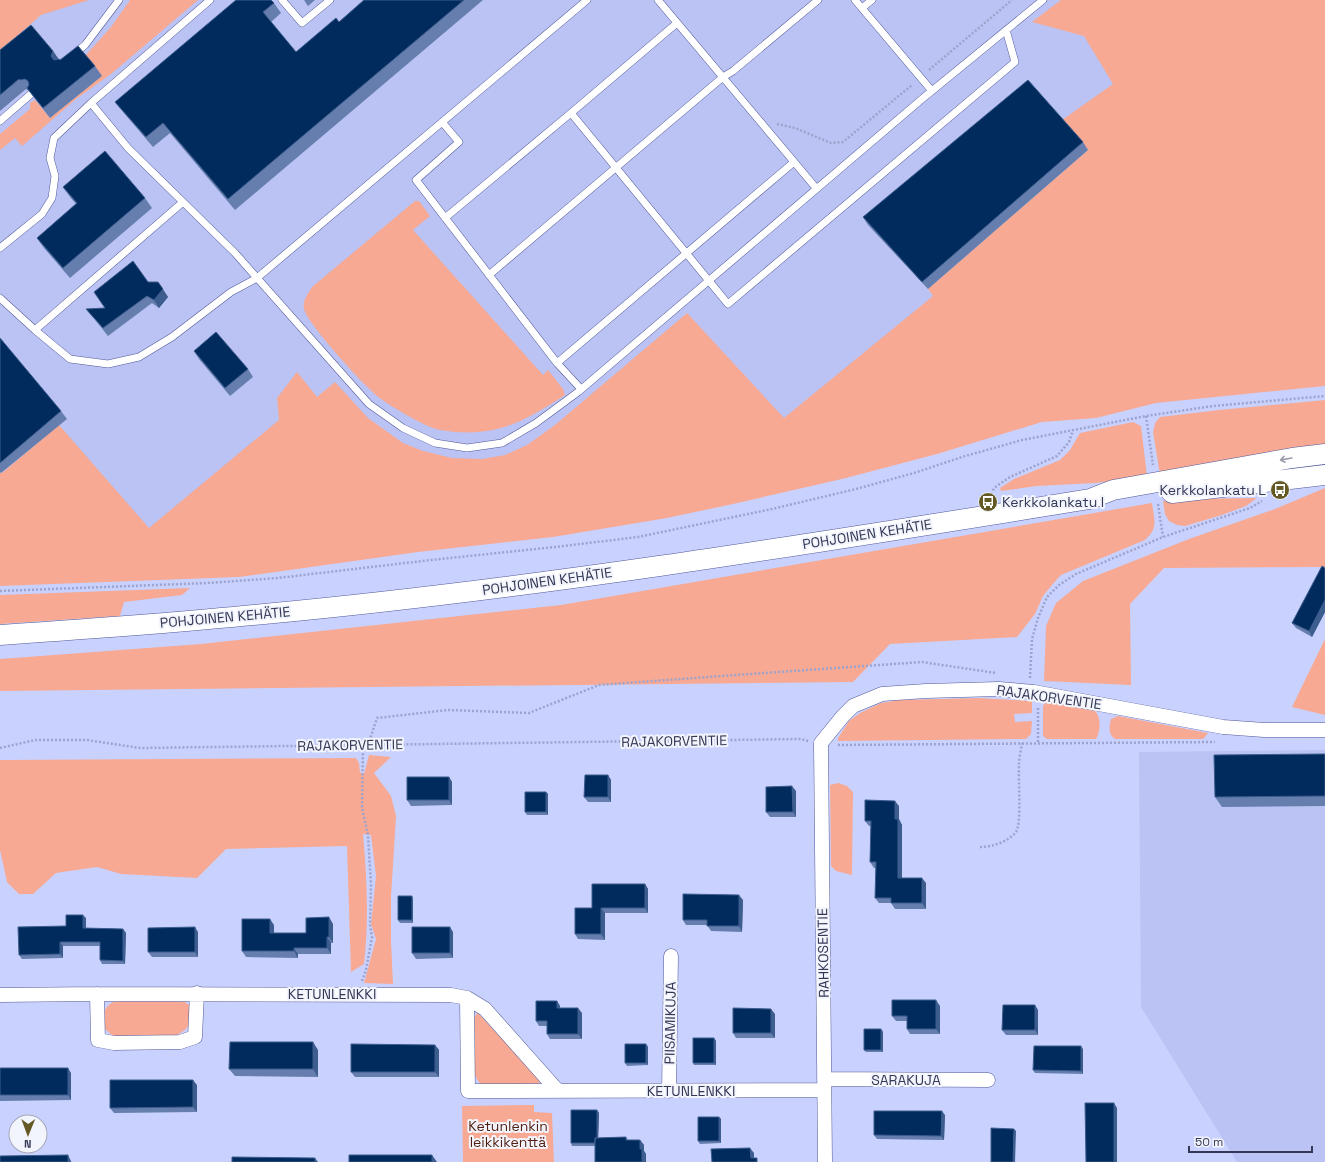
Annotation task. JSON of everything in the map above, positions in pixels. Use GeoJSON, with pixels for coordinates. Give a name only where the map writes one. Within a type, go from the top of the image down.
{"type":"FeatureCollection","features":[{"type":"Feature","properties":{"kind":"main road","name":"POHJOINEN KEHÄTIE"},"geometry":{"type":"LineString","coordinates":[[1090,499],[1114,490],[1292,458],[1325,454]]}},
{"type":"Feature","properties":{"kind":"main road","name":"POHJOINEN KEHÄTIE"},"geometry":{"type":"LineString","coordinates":[[0,635],[264,614],[503,587],[781,548],[1090,499],[1114,500],[1325,475]]}},
{"type":"Feature","properties":{"kind":"street","name":"RAJAKORVENTIE"},"geometry":{"type":"LineString","coordinates":[[821,744],[843,716],[853,706],[882,694],[926,691],[999,689],[1034,692],[1223,727],[1264,730],[1325,730]]}},
{"type":"Feature","properties":{"kind":"street","name":"RAHKOSENTIE"},"geometry":{"type":"LineString","coordinates":[[821,744],[825,1162]]}},
{"type":"Feature","properties":{"kind":"street","name":"PIISAMIKUJA"},"geometry":{"type":"LineString","coordinates":[[668,1091],[671,956]]}},
{"type":"Feature","properties":{"kind":"street"},"geometry":{"type":"LineString","coordinates":[[97,994],[98,1040],[114,1043],[180,1042],[196,1037],[197,994]]}},
{"type":"Feature","properties":{"kind":"street","name":"KETUNLENKKI"},"geometry":{"type":"LineString","coordinates":[[0,995],[451,995],[467,998],[484,1009],[558,1090]]}},
{"type":"Feature","properties":{"kind":"street","name":"KETUNLENKKI"},"geometry":{"type":"LineString","coordinates":[[467,998],[468,1091],[668,1091],[824,1085]]}},
{"type":"Feature","properties":{"kind":"street","name":"SARAKUJA"},"geometry":{"type":"LineString","coordinates":[[824,1085],[988,1080]]}},
{"type":"Feature","properties":{"kind":"lane"},"geometry":{"type":"LineString","coordinates":[[68,60],[85,45],[119,0]]}},
{"type":"Feature","properties":{"kind":"lane"},"geometry":{"type":"LineString","coordinates":[[0,248],[42,214],[52,198],[55,176],[50,158],[54,138],[91,103],[210,0]]}},
{"type":"Feature","properties":{"kind":"lane"},"geometry":{"type":"LineString","coordinates":[[282,0],[302,23],[330,0]]}},
{"type":"Feature","properties":{"kind":"lane"},"geometry":{"type":"LineString","coordinates":[[0,298],[70,359],[108,364],[139,357],[172,336],[231,292],[257,278],[587,0]]}},
{"type":"Feature","properties":{"kind":"lane"},"geometry":{"type":"LineString","coordinates":[[658,0],[816,188]]}},
{"type":"Feature","properties":{"kind":"lane"},"geometry":{"type":"LineString","coordinates":[[489,275],[722,77],[733,71],[818,0]]}},
{"type":"Feature","properties":{"kind":"lane"},"geometry":{"type":"LineString","coordinates":[[855,0],[932,90]]}},
{"type":"Feature","properties":{"kind":"lane"},"geometry":{"type":"LineString","coordinates":[[862,8],[872,0]]}},
{"type":"Feature","properties":{"kind":"lane"},"geometry":{"type":"LineString","coordinates":[[91,103],[128,148],[235,253],[369,404],[403,428],[435,443],[467,448],[502,443],[536,423],[582,389],[932,90],[1043,0]]}},
{"type":"Feature","properties":{"kind":"lane"},"geometry":{"type":"LineString","coordinates":[[445,218],[677,23]]}},
{"type":"Feature","properties":{"kind":"lane"},"geometry":{"type":"LineString","coordinates":[[571,113],[728,304],[1015,62],[1006,30]]}},
{"type":"Feature","properties":{"kind":"lane"},"geometry":{"type":"LineString","coordinates":[[0,121],[31,94]]}},
{"type":"Feature","properties":{"kind":"lane"},"geometry":{"type":"LineString","coordinates":[[442,122],[460,142],[416,180],[557,363],[582,389]]}},
{"type":"Feature","properties":{"kind":"lane"},"geometry":{"type":"LineString","coordinates":[[557,363],[794,162]]}},
{"type":"Feature","properties":{"kind":"lane"},"geometry":{"type":"LineString","coordinates":[[35,330],[183,202]]}},
{"type":"Feature","properties":{"kind":"path"},"geometry":{"type":"LineString","coordinates":[[777,124],[795,128],[831,144],[843,142],[1012,0]]}},
{"type":"Feature","properties":{"kind":"path"},"geometry":{"type":"LineString","coordinates":[[0,591],[208,584],[278,578],[555,547],[638,536],[772,509],[848,491],[914,473],[962,457],[1022,440],[1146,416],[1213,406],[1325,396]]}},
{"type":"Feature","properties":{"kind":"path"},"geometry":{"type":"LineString","coordinates":[[1146,416],[1153,469]]}},
{"type":"Feature","properties":{"kind":"path"},"geometry":{"type":"LineString","coordinates":[[988,502],[994,488],[1010,476],[1057,456],[1069,442],[1073,430]]}},
{"type":"Feature","properties":{"kind":"path"},"geometry":{"type":"LineString","coordinates":[[1038,743],[1038,703],[1030,678],[1032,638],[1038,618],[1047,597],[1059,585],[1076,574],[1163,537],[1250,508],[1268,497]]}},
{"type":"Feature","properties":{"kind":"path"},"geometry":{"type":"LineString","coordinates":[[1158,501],[1163,537]]}},
{"type":"Feature","properties":{"kind":"path"},"geometry":{"type":"LineString","coordinates":[[368,745],[377,718],[448,710],[529,713],[599,685],[922,662],[999,673]]}},
{"type":"Feature","properties":{"kind":"path"},"geometry":{"type":"LineString","coordinates":[[1022,676],[1030,678]]}},
{"type":"Feature","properties":{"kind":"path","name":"RAJAKORVENTIE"},"geometry":{"type":"LineString","coordinates":[[0,748],[35,740],[87,740],[140,748],[801,739],[821,744]]}},
{"type":"Feature","properties":{"kind":"path"},"geometry":{"type":"LineString","coordinates":[[821,744],[1216,742]]}},
{"type":"Feature","properties":{"kind":"path"},"geometry":{"type":"LineString","coordinates":[[980,847],[990,847],[1008,839],[1016,831],[1019,822],[1019,765],[1022,743]]}},
{"type":"Feature","properties":{"kind":"path"},"geometry":{"type":"LineString","coordinates":[[353,994],[362,982],[372,937],[370,925],[371,884],[368,834],[362,808],[363,745]]}},
{"type":"Feature","properties":{"kind":"shaded area"},"geometry":{"type":"Polygon","coordinates":[[[0,0],[1150,0],[1131,169],[794,433],[566,457],[173,563],[0,539],[0,0]]]}},
{"type":"Feature","properties":{"kind":"shaded area"},"geometry":{"type":"Polygon","coordinates":[[[1325,750],[1325,1162],[1237,1162],[1141,1007],[1139,752],[1325,750]]]}},
{"type":"Feature","properties":{"kind":"green space"},"geometry":{"type":"Polygon","coordinates":[[[0,0],[89,0],[41,15],[0,51],[0,0]]]}},
{"type":"Feature","properties":{"kind":"green space"},"geometry":{"type":"Polygon","coordinates":[[[130,0],[198,0],[111,74],[76,99],[22,146],[15,138],[0,150],[0,134],[30,109],[30,103],[35,100],[50,118],[85,56],[111,27],[130,0]]]}},
{"type":"Feature","properties":{"kind":"green space"},"geometry":{"type":"Polygon","coordinates":[[[1061,0],[1325,0],[1325,386],[1156,403],[1096,418],[1042,422],[937,454],[842,479],[667,518],[553,537],[418,552],[239,577],[0,586],[0,472],[2,473],[59,425],[149,528],[279,420],[277,398],[297,372],[317,397],[335,382],[368,418],[403,443],[423,451],[452,458],[482,459],[505,455],[527,445],[555,425],[687,313],[784,418],[933,296],[928,289],[1088,150],[1062,120],[1113,84],[1084,36],[1032,22],[1061,0]]]}},
{"type":"Feature","properties":{"kind":"green space"},"geometry":{"type":"Polygon","coordinates":[[[415,201],[419,201],[430,216],[413,230],[543,375],[548,370],[563,389],[565,395],[521,421],[492,430],[459,432],[440,430],[418,421],[381,399],[351,370],[316,329],[304,309],[304,303],[312,287],[415,201]]]}},
{"type":"Feature","properties":{"kind":"green space"},"geometry":{"type":"Polygon","coordinates":[[[1325,400],[1325,445],[1160,475],[1153,432],[1155,423],[1160,417],[1325,400]]]}},
{"type":"Feature","properties":{"kind":"green space"},"geometry":{"type":"Polygon","coordinates":[[[1133,422],[1141,426],[1147,476],[1096,483],[1037,486],[1001,491],[1000,488],[1014,479],[1060,460],[1070,450],[1080,433],[1133,422]]]}},
{"type":"Feature","properties":{"kind":"green space"},"geometry":{"type":"Polygon","coordinates":[[[1325,488],[1325,567],[1164,568],[1130,604],[1131,685],[1044,681],[1046,626],[1056,603],[1083,581],[1189,539],[1275,509],[1325,488]]]}},
{"type":"Feature","properties":{"kind":"green space"},"geometry":{"type":"Polygon","coordinates":[[[1257,498],[1246,506],[1185,526],[1177,525],[1169,521],[1165,514],[1163,501],[1181,499],[1257,498]]]}},
{"type":"Feature","properties":{"kind":"green space"},"geometry":{"type":"Polygon","coordinates":[[[1152,503],[1154,527],[1145,540],[1061,575],[1043,596],[1035,614],[1017,637],[890,644],[853,682],[0,691],[0,659],[201,644],[561,605],[1152,503]]]}},
{"type":"Feature","properties":{"kind":"green space"},"geometry":{"type":"Polygon","coordinates":[[[190,588],[182,595],[124,602],[120,616],[0,624],[0,595],[190,588]]]}},
{"type":"Feature","properties":{"kind":"green space"},"geometry":{"type":"Polygon","coordinates":[[[1325,639],[1325,715],[1292,707],[1325,639]]]}},
{"type":"Feature","properties":{"kind":"green space"},"geometry":{"type":"Polygon","coordinates":[[[980,698],[1032,701],[1032,713],[1014,714],[1015,722],[1032,721],[1031,734],[1026,739],[838,741],[838,738],[849,721],[860,713],[881,703],[900,700],[980,698]]]}},
{"type":"Feature","properties":{"kind":"green space"},"geometry":{"type":"Polygon","coordinates":[[[1046,702],[1095,711],[1100,724],[1096,739],[1047,739],[1043,736],[1043,706],[1046,702]]]}},
{"type":"Feature","properties":{"kind":"green space"},"geometry":{"type":"Polygon","coordinates":[[[1118,716],[1208,733],[1203,739],[1115,739],[1110,733],[1110,725],[1111,719],[1118,716]]]}},
{"type":"Feature","properties":{"kind":"green space"},"geometry":{"type":"Polygon","coordinates":[[[369,755],[391,757],[374,773],[391,796],[396,816],[391,897],[393,984],[364,983],[376,939],[371,924],[376,876],[371,835],[363,834],[367,899],[367,932],[364,964],[351,972],[347,846],[226,849],[197,878],[121,874],[97,867],[56,873],[33,894],[19,894],[7,882],[0,850],[0,760],[356,758],[359,763],[360,772],[364,774],[369,755]]]}},
{"type":"Feature","properties":{"kind":"green space"},"geometry":{"type":"Polygon","coordinates":[[[838,783],[847,786],[853,792],[852,875],[836,871],[831,866],[830,785],[838,783]]]}},
{"type":"Feature","properties":{"kind":"green space"},"geometry":{"type":"Polygon","coordinates":[[[115,1001],[183,1001],[190,1007],[189,1025],[176,1036],[113,1036],[105,1029],[103,1016],[108,1006],[115,1001]]]}},
{"type":"Feature","properties":{"kind":"green space"},"geometry":{"type":"Polygon","coordinates":[[[477,1013],[540,1080],[538,1084],[481,1084],[479,1082],[474,1069],[473,1020],[477,1013]]]}},
{"type":"Feature","properties":{"kind":"green space","name":"Ketunlenkin leikkikenttä"},"geometry":{"type":"Polygon","coordinates":[[[534,1105],[534,1112],[552,1113],[554,1162],[463,1162],[462,1106],[534,1105]]]}},
{"type":"Feature","properties":{"kind":"building"},"geometry":{"type":"Polygon","coordinates":[[[236,0],[271,0],[274,3],[263,12],[296,52],[336,18],[339,22],[364,0],[464,0],[228,199],[163,123],[146,137],[115,102],[236,0]]]}},
{"type":"Feature","properties":{"kind":"building"},"geometry":{"type":"Polygon","coordinates":[[[31,25],[53,51],[51,56],[54,60],[60,60],[78,46],[95,66],[43,108],[27,88],[29,85],[28,81],[25,79],[19,79],[0,95],[0,50],[31,25]]]}},
{"type":"Feature","properties":{"kind":"building"},"geometry":{"type":"Polygon","coordinates":[[[1028,80],[1083,142],[922,282],[863,217],[1028,80]]]}},
{"type":"Feature","properties":{"kind":"building"},"geometry":{"type":"Polygon","coordinates":[[[105,151],[145,198],[63,268],[37,238],[77,203],[63,187],[105,151]]]}},
{"type":"Feature","properties":{"kind":"building"},"geometry":{"type":"Polygon","coordinates":[[[133,261],[148,282],[158,282],[163,289],[154,300],[147,296],[103,328],[86,309],[105,308],[94,292],[133,261]]]}},
{"type":"Feature","properties":{"kind":"building"},"geometry":{"type":"Polygon","coordinates":[[[216,332],[248,369],[225,388],[194,351],[216,332]]]}},
{"type":"Feature","properties":{"kind":"building"},"geometry":{"type":"Polygon","coordinates":[[[0,338],[61,411],[0,463],[0,338]]]}},
{"type":"Feature","properties":{"kind":"building"},"geometry":{"type":"Polygon","coordinates":[[[1322,566],[1325,568],[1325,600],[1309,631],[1292,623],[1322,566]]]}},
{"type":"Feature","properties":{"kind":"building"},"geometry":{"type":"Polygon","coordinates":[[[1325,754],[1325,796],[1215,797],[1214,755],[1325,754]]]}},
{"type":"Feature","properties":{"kind":"building"},"geometry":{"type":"Polygon","coordinates":[[[585,775],[608,775],[608,797],[584,797],[585,775]]]}},
{"type":"Feature","properties":{"kind":"building"},"geometry":{"type":"Polygon","coordinates":[[[407,777],[449,777],[449,800],[407,800],[407,777]]]}},
{"type":"Feature","properties":{"kind":"building"},"geometry":{"type":"Polygon","coordinates":[[[792,786],[793,812],[766,812],[766,787],[792,786]]]}},
{"type":"Feature","properties":{"kind":"building"},"geometry":{"type":"Polygon","coordinates":[[[525,792],[546,792],[546,812],[525,812],[525,792]]]}},
{"type":"Feature","properties":{"kind":"building"},"geometry":{"type":"Polygon","coordinates":[[[865,800],[895,801],[895,819],[898,819],[898,878],[922,878],[922,903],[891,903],[891,898],[875,898],[876,862],[870,862],[871,821],[865,821],[865,800]]]}},
{"type":"Feature","properties":{"kind":"building"},"geometry":{"type":"Polygon","coordinates":[[[592,884],[645,884],[645,908],[601,908],[601,934],[575,934],[575,908],[592,908],[592,884]]]}},
{"type":"Feature","properties":{"kind":"building"},"geometry":{"type":"Polygon","coordinates":[[[683,894],[739,895],[739,926],[707,926],[707,920],[683,920],[683,894]]]}},
{"type":"Feature","properties":{"kind":"building"},"geometry":{"type":"Polygon","coordinates":[[[398,896],[412,896],[412,920],[398,920],[398,896]]]}},
{"type":"Feature","properties":{"kind":"building"},"geometry":{"type":"Polygon","coordinates":[[[66,915],[83,915],[83,928],[123,929],[123,961],[100,960],[100,942],[60,942],[60,954],[19,955],[18,927],[66,926],[66,915]]]}},
{"type":"Feature","properties":{"kind":"building"},"geometry":{"type":"Polygon","coordinates":[[[329,917],[329,937],[327,937],[327,948],[294,948],[294,951],[242,951],[242,919],[270,919],[270,933],[306,933],[306,918],[329,917]]]}},
{"type":"Feature","properties":{"kind":"building"},"geometry":{"type":"Polygon","coordinates":[[[195,927],[195,952],[148,952],[148,928],[195,927]]]}},
{"type":"Feature","properties":{"kind":"building"},"geometry":{"type":"Polygon","coordinates":[[[412,927],[450,927],[450,953],[412,953],[412,927]]]}},
{"type":"Feature","properties":{"kind":"building"},"geometry":{"type":"Polygon","coordinates":[[[892,1000],[936,1000],[936,1029],[907,1029],[907,1016],[892,1016],[892,1000]]]}},
{"type":"Feature","properties":{"kind":"building"},"geometry":{"type":"Polygon","coordinates":[[[536,1001],[557,1001],[557,1008],[578,1008],[578,1034],[547,1034],[547,1021],[536,1021],[536,1001]]]}},
{"type":"Feature","properties":{"kind":"building"},"geometry":{"type":"Polygon","coordinates":[[[1003,1005],[1035,1005],[1035,1030],[1002,1030],[1003,1005]]]}},
{"type":"Feature","properties":{"kind":"building"},"geometry":{"type":"Polygon","coordinates":[[[733,1008],[771,1009],[771,1033],[733,1033],[733,1008]]]}},
{"type":"Feature","properties":{"kind":"building"},"geometry":{"type":"Polygon","coordinates":[[[864,1029],[881,1029],[881,1050],[864,1050],[864,1029]]]}},
{"type":"Feature","properties":{"kind":"building"},"geometry":{"type":"Polygon","coordinates":[[[693,1038],[714,1038],[714,1063],[693,1063],[693,1038]]]}},
{"type":"Feature","properties":{"kind":"building"},"geometry":{"type":"Polygon","coordinates":[[[230,1042],[313,1042],[313,1069],[229,1069],[230,1042]]]}},
{"type":"Feature","properties":{"kind":"building"},"geometry":{"type":"Polygon","coordinates":[[[351,1044],[435,1045],[435,1072],[351,1072],[351,1044]]]}},
{"type":"Feature","properties":{"kind":"building"},"geometry":{"type":"Polygon","coordinates":[[[625,1044],[646,1044],[646,1063],[625,1063],[625,1044]]]}},
{"type":"Feature","properties":{"kind":"building"},"geometry":{"type":"Polygon","coordinates":[[[1034,1046],[1081,1046],[1081,1071],[1033,1070],[1034,1046]]]}},
{"type":"Feature","properties":{"kind":"building"},"geometry":{"type":"Polygon","coordinates":[[[0,1068],[68,1068],[68,1095],[0,1095],[0,1068]]]}},
{"type":"Feature","properties":{"kind":"building"},"geometry":{"type":"Polygon","coordinates":[[[110,1080],[193,1080],[193,1107],[110,1108],[110,1080]]]}},
{"type":"Feature","properties":{"kind":"building"},"geometry":{"type":"Polygon","coordinates":[[[1085,1103],[1114,1103],[1114,1162],[1086,1162],[1085,1103]]]}},
{"type":"Feature","properties":{"kind":"building"},"geometry":{"type":"Polygon","coordinates":[[[571,1110],[597,1110],[597,1138],[595,1138],[595,1143],[571,1143],[571,1110]]]}},
{"type":"Feature","properties":{"kind":"building"},"geometry":{"type":"Polygon","coordinates":[[[874,1111],[942,1111],[941,1136],[874,1135],[874,1111]]]}},
{"type":"Feature","properties":{"kind":"building"},"geometry":{"type":"Polygon","coordinates":[[[698,1117],[719,1117],[719,1141],[698,1141],[698,1117]]]}},
{"type":"Feature","properties":{"kind":"building"},"geometry":{"type":"Polygon","coordinates":[[[991,1128],[1014,1129],[1013,1162],[991,1162],[991,1128]]]}},
{"type":"Feature","properties":{"kind":"building"},"geometry":{"type":"Polygon","coordinates":[[[626,1137],[626,1140],[640,1140],[642,1162],[595,1162],[595,1138],[626,1137]]]}},
{"type":"Feature","properties":{"kind":"building"},"geometry":{"type":"Polygon","coordinates":[[[750,1148],[751,1158],[757,1158],[757,1162],[712,1162],[711,1149],[750,1148]]]}},
{"type":"Feature","properties":{"kind":"building"},"geometry":{"type":"Polygon","coordinates":[[[68,1155],[68,1162],[0,1162],[0,1156],[68,1155]]]}},
{"type":"Feature","properties":{"kind":"building"},"geometry":{"type":"Polygon","coordinates":[[[349,1155],[432,1155],[432,1162],[349,1162],[349,1155]]]}},
{"type":"Feature","properties":{"kind":"building"},"geometry":{"type":"Polygon","coordinates":[[[232,1157],[315,1158],[315,1162],[232,1162],[232,1157]]]}},
{"type":"Feature","properties":{"kind":"place","name":"Kerkkolankatu L"},"geometry":{"type":"Point","coordinates":[1280,490]}},
{"type":"Feature","properties":{"kind":"place","name":"Kerkkolankatu I"},"geometry":{"type":"Point","coordinates":[988,502]}}]}
